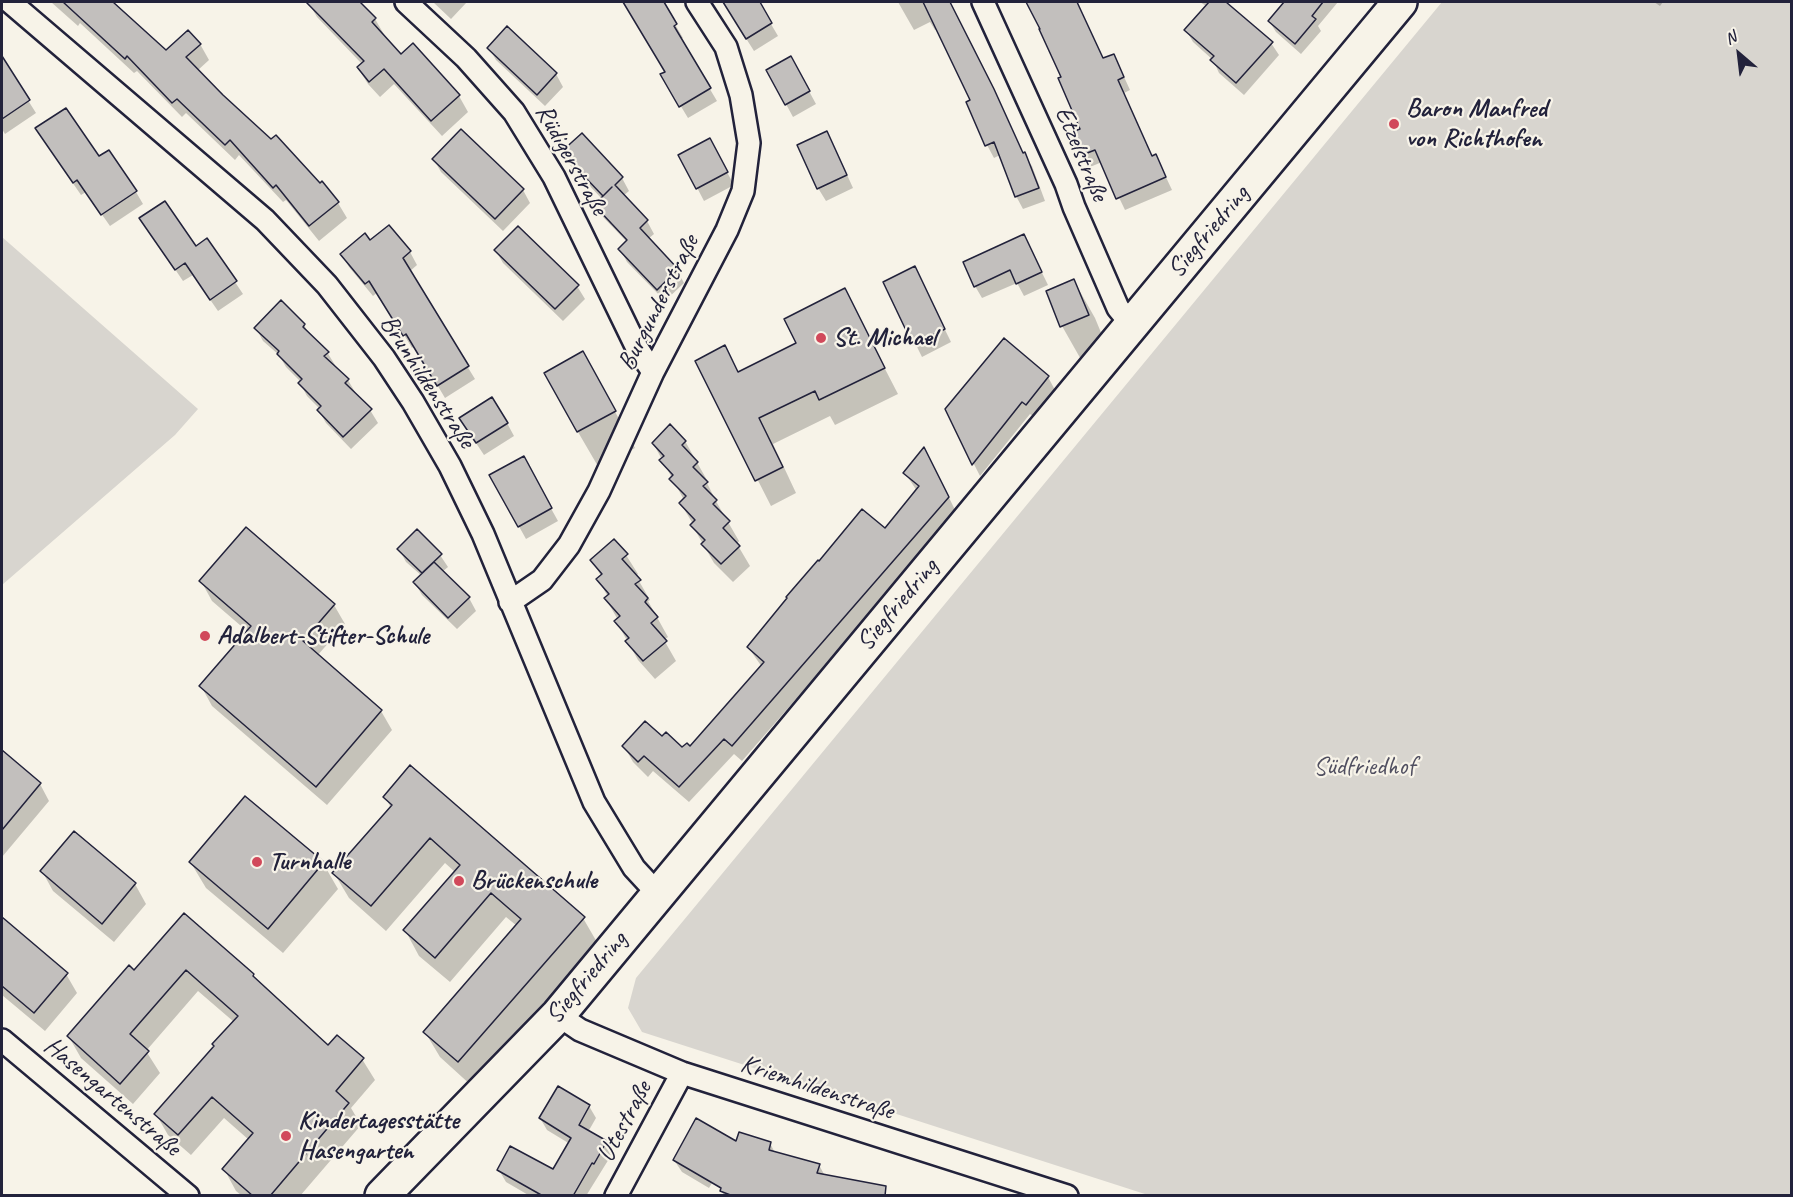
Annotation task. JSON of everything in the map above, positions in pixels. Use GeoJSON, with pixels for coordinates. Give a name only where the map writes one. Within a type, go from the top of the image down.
{"type":"FeatureCollection","features":[{"type":"Feature","properties":{"kind":"main road","name":"Siegfriedring"},"geometry":{"type":"LineString","coordinates":[[382,1196],[558,1015],[1400,2]]}},
{"type":"Feature","properties":{"kind":"street","name":"Brunhildenstraße"},"geometry":{"type":"LineString","coordinates":[[10,2],[257,214],[300,256],[333,293],[384,358],[419,411],[450,466],[483,534],[594,802],[634,868],[658,894]]}},
{"type":"Feature","properties":{"kind":"street","name":"Rüdigerstraße"},"geometry":{"type":"LineString","coordinates":[[406,2],[466,58],[514,112],[554,177],[637,348],[653,372]]}},
{"type":"Feature","properties":{"kind":"street","name":"Burgunderstraße"},"geometry":{"type":"LineString","coordinates":[[510,602],[542,580],[569,545],[599,491],[653,372],[727,230],[743,191],[749,143],[741,95],[726,47],[698,2]]}},
{"type":"Feature","properties":{"kind":"street","name":"Etzelstraße"},"geometry":{"type":"LineString","coordinates":[[983,2],[1066,184],[1118,308],[1132,325]]}},
{"type":"Feature","properties":{"kind":"street","name":"Kriemhildenstraße"},"geometry":{"type":"LineString","coordinates":[[558,1015],[579,1030],[682,1074],[1067,1196]]}},
{"type":"Feature","properties":{"kind":"street","name":"Hasengartenstraße"},"geometry":{"type":"LineString","coordinates":[[2,1041],[188,1196]]}},
{"type":"Feature","properties":{"kind":"street","name":"Utestraße"},"geometry":{"type":"LineString","coordinates":[[616,1196],[682,1074]]}},
{"type":"Feature","properties":{"kind":"green space","name":"Südfriedhof"},"geometry":{"type":"Polygon","coordinates":[[[1442,2],[1791,2],[1791,1195],[1148,1195],[642,1032],[628,1008],[636,978],[1442,2]]]}},
{"type":"Feature","properties":{"kind":"green space"},"geometry":{"type":"Polygon","coordinates":[[[2,237],[198,409],[175,435],[2,585],[2,237]]]}},
{"type":"Feature","properties":{"kind":"building"},"geometry":{"type":"Polygon","coordinates":[[[63,2],[113,2],[166,50],[188,30],[201,44],[186,57],[271,139],[276,135],[320,183],[322,181],[339,202],[309,226],[276,185],[273,188],[230,140],[225,145],[177,99],[172,103],[127,56],[125,59],[63,2]]]}},
{"type":"Feature","properties":{"kind":"building"},"geometry":{"type":"Polygon","coordinates":[[[306,2],[360,2],[376,18],[372,22],[401,54],[413,43],[460,95],[431,121],[384,69],[369,82],[357,67],[364,61],[306,2]]]}},
{"type":"Feature","properties":{"kind":"building"},"geometry":{"type":"Polygon","coordinates":[[[623,2],[664,2],[677,24],[674,26],[711,88],[679,107],[660,74],[665,72],[623,2]]]}},
{"type":"Feature","properties":{"kind":"building"},"geometry":{"type":"Polygon","coordinates":[[[723,2],[760,2],[772,23],[746,39],[723,2]]]}},
{"type":"Feature","properties":{"kind":"building"},"geometry":{"type":"Polygon","coordinates":[[[923,2],[950,2],[1023,153],[1025,152],[1039,188],[1015,197],[994,142],[985,146],[966,102],[970,100],[923,2]]]}},
{"type":"Feature","properties":{"kind":"building"},"geometry":{"type":"Polygon","coordinates":[[[1026,2],[1077,2],[1103,58],[1114,54],[1124,77],[1118,80],[1152,156],[1156,154],[1166,177],[1116,199],[1095,150],[1082,155],[1072,132],[1080,129],[1058,78],[1061,77],[1026,2]]]}},
{"type":"Feature","properties":{"kind":"building"},"geometry":{"type":"Polygon","coordinates":[[[1209,2],[1226,2],[1273,42],[1236,83],[1210,60],[1214,56],[1184,30],[1209,2]]]}},
{"type":"Feature","properties":{"kind":"building"},"geometry":{"type":"Polygon","coordinates":[[[1284,2],[1323,2],[1312,16],[1316,19],[1295,44],[1268,21],[1284,2]]]}},
{"type":"Feature","properties":{"kind":"building"},"geometry":{"type":"Polygon","coordinates":[[[507,26],[557,73],[537,95],[487,48],[507,26]]]}},
{"type":"Feature","properties":{"kind":"building"},"geometry":{"type":"Polygon","coordinates":[[[2,56],[30,100],[2,119],[2,56]]]}},
{"type":"Feature","properties":{"kind":"building"},"geometry":{"type":"Polygon","coordinates":[[[791,56],[810,91],[785,105],[766,70],[791,56]]]}},
{"type":"Feature","properties":{"kind":"building"},"geometry":{"type":"Polygon","coordinates":[[[66,108],[99,156],[109,150],[137,191],[101,215],[77,180],[73,183],[35,128],[66,108]]]}},
{"type":"Feature","properties":{"kind":"building"},"geometry":{"type":"Polygon","coordinates":[[[461,129],[524,189],[495,219],[432,159],[461,129]]]}},
{"type":"Feature","properties":{"kind":"building"},"geometry":{"type":"Polygon","coordinates":[[[827,131],[847,175],[817,189],[797,145],[827,131]]]}},
{"type":"Feature","properties":{"kind":"building"},"geometry":{"type":"Polygon","coordinates":[[[582,133],[623,177],[615,185],[648,220],[640,228],[678,269],[657,290],[618,249],[627,240],[594,205],[603,196],[561,152],[582,133]]]}},
{"type":"Feature","properties":{"kind":"building"},"geometry":{"type":"Polygon","coordinates":[[[710,138],[728,172],[696,189],[678,155],[710,138]]]}},
{"type":"Feature","properties":{"kind":"building"},"geometry":{"type":"Polygon","coordinates":[[[165,201],[196,246],[207,238],[237,281],[210,300],[185,263],[175,270],[139,218],[165,201]]]}},
{"type":"Feature","properties":{"kind":"building"},"geometry":{"type":"Polygon","coordinates":[[[389,225],[411,251],[403,258],[469,366],[437,386],[406,334],[403,336],[369,281],[365,284],[340,254],[365,233],[370,240],[389,225]]]}},
{"type":"Feature","properties":{"kind":"building"},"geometry":{"type":"Polygon","coordinates":[[[518,226],[579,285],[555,309],[494,250],[518,226]]]}},
{"type":"Feature","properties":{"kind":"building"},"geometry":{"type":"Polygon","coordinates":[[[1024,234],[1042,272],[1016,284],[1010,270],[974,287],[963,262],[1024,234]]]}},
{"type":"Feature","properties":{"kind":"building"},"geometry":{"type":"Polygon","coordinates":[[[915,266],[945,329],[913,345],[883,282],[915,266]]]}},
{"type":"Feature","properties":{"kind":"building"},"geometry":{"type":"Polygon","coordinates":[[[1074,279],[1089,315],[1060,327],[1046,291],[1074,279]]]}},
{"type":"Feature","properties":{"kind":"building"},"geometry":{"type":"Polygon","coordinates":[[[845,288],[885,368],[819,400],[815,391],[759,418],[783,467],[755,481],[695,361],[725,345],[738,372],[796,343],[784,319],[845,288]]]}},
{"type":"Feature","properties":{"kind":"building"},"geometry":{"type":"Polygon","coordinates":[[[281,300],[305,324],[303,327],[329,352],[324,356],[349,379],[345,383],[372,409],[343,437],[317,410],[321,406],[298,383],[302,379],[277,354],[279,351],[254,328],[281,300]]]}},
{"type":"Feature","properties":{"kind":"building"},"geometry":{"type":"Polygon","coordinates":[[[1004,338],[1049,376],[1026,405],[1022,402],[972,465],[945,409],[1004,338]]]}},
{"type":"Feature","properties":{"kind":"building"},"geometry":{"type":"Polygon","coordinates":[[[583,351],[616,411],[577,432],[544,373],[583,351]]]}},
{"type":"Feature","properties":{"kind":"building"},"geometry":{"type":"Polygon","coordinates":[[[492,397],[508,423],[476,443],[459,418],[492,397]]]}},
{"type":"Feature","properties":{"kind":"building"},"geometry":{"type":"Polygon","coordinates":[[[670,424],[686,441],[682,445],[698,462],[693,467],[708,482],[703,486],[717,500],[713,504],[730,521],[723,528],[740,546],[721,564],[701,544],[705,540],[690,525],[695,520],[679,503],[686,496],[669,479],[673,475],[659,460],[664,456],[652,443],[670,424]]]}},
{"type":"Feature","properties":{"kind":"building"},"geometry":{"type":"Polygon","coordinates":[[[924,447],[949,497],[732,746],[724,739],[679,787],[644,756],[638,762],[622,746],[645,721],[662,736],[666,732],[682,747],[687,743],[690,746],[764,662],[747,647],[786,597],[862,509],[885,528],[919,486],[903,473],[924,447]]]}},
{"type":"Feature","properties":{"kind":"building"},"geometry":{"type":"Polygon","coordinates":[[[524,456],[552,508],[518,527],[489,475],[524,456]]]}},
{"type":"Feature","properties":{"kind":"building"},"geometry":{"type":"Polygon","coordinates":[[[246,527],[335,604],[303,641],[382,710],[316,787],[199,686],[251,626],[199,581],[246,527]]]}},
{"type":"Feature","properties":{"kind":"building"},"geometry":{"type":"Polygon","coordinates":[[[417,529],[442,554],[422,573],[397,549],[417,529]]]}},
{"type":"Feature","properties":{"kind":"building"},"geometry":{"type":"Polygon","coordinates":[[[614,539],[628,554],[622,559],[641,580],[635,584],[648,598],[645,602],[658,617],[651,623],[667,641],[643,661],[625,641],[629,638],[614,621],[620,616],[604,598],[609,594],[596,579],[602,574],[590,560],[614,539]]]}},
{"type":"Feature","properties":{"kind":"building"},"geometry":{"type":"Polygon","coordinates":[[[434,562],[470,597],[448,618],[413,582],[434,562]]]}},
{"type":"Feature","properties":{"kind":"building"},"geometry":{"type":"Polygon","coordinates":[[[2,750],[41,783],[2,830],[2,750]]]}},
{"type":"Feature","properties":{"kind":"building"},"geometry":{"type":"Polygon","coordinates":[[[410,765],[585,917],[458,1062],[423,1032],[521,919],[491,893],[435,958],[403,930],[460,865],[430,838],[371,906],[332,873],[392,805],[383,797],[410,765]]]}},
{"type":"Feature","properties":{"kind":"building","name":"Turnhalle"},"geometry":{"type":"Polygon","coordinates":[[[245,796],[324,862],[268,929],[189,862],[245,796]]]}},
{"type":"Feature","properties":{"kind":"building"},"geometry":{"type":"Polygon","coordinates":[[[74,831],[136,883],[102,924],[40,871],[74,831]]]}},
{"type":"Feature","properties":{"kind":"building"},"geometry":{"type":"Polygon","coordinates":[[[184,913],[254,974],[253,976],[328,1045],[337,1035],[364,1058],[336,1091],[349,1103],[270,1196],[253,1196],[222,1169],[253,1133],[212,1097],[178,1135],[154,1114],[238,1016],[186,970],[130,1034],[149,1051],[120,1084],[67,1036],[129,965],[134,970],[184,913]]]}},
{"type":"Feature","properties":{"kind":"building"},"geometry":{"type":"Polygon","coordinates":[[[2,917],[68,973],[34,1013],[2,986],[2,917]]]}},
{"type":"Feature","properties":{"kind":"building"},"geometry":{"type":"Polygon","coordinates":[[[558,1086],[590,1105],[579,1125],[607,1141],[573,1196],[543,1196],[497,1170],[510,1146],[553,1169],[571,1138],[539,1118],[558,1086]]]}},
{"type":"Feature","properties":{"kind":"building"},"geometry":{"type":"Polygon","coordinates":[[[696,1118],[736,1141],[739,1132],[771,1142],[769,1150],[820,1164],[817,1173],[886,1186],[885,1196],[733,1196],[720,1191],[721,1188],[673,1160],[696,1118]]]}},
{"type":"Feature","properties":{"kind":"place","name":"Baron Manfred von Richthofen"},"geometry":{"type":"Point","coordinates":[1394,124]}},
{"type":"Feature","properties":{"kind":"place","name":"St. Michael"},"geometry":{"type":"Point","coordinates":[821,338]}},
{"type":"Feature","properties":{"kind":"place","name":"Adalbert-Stifter-Schule"},"geometry":{"type":"Point","coordinates":[205,636]}},
{"type":"Feature","properties":{"kind":"place","name":"Turnhalle"},"geometry":{"type":"Point","coordinates":[257,862]}},
{"type":"Feature","properties":{"kind":"place","name":"Brückenschule"},"geometry":{"type":"Point","coordinates":[459,881]}},
{"type":"Feature","properties":{"kind":"place","name":"Kindertagesstätte Hasengarten"},"geometry":{"type":"Point","coordinates":[286,1136]}}]}
